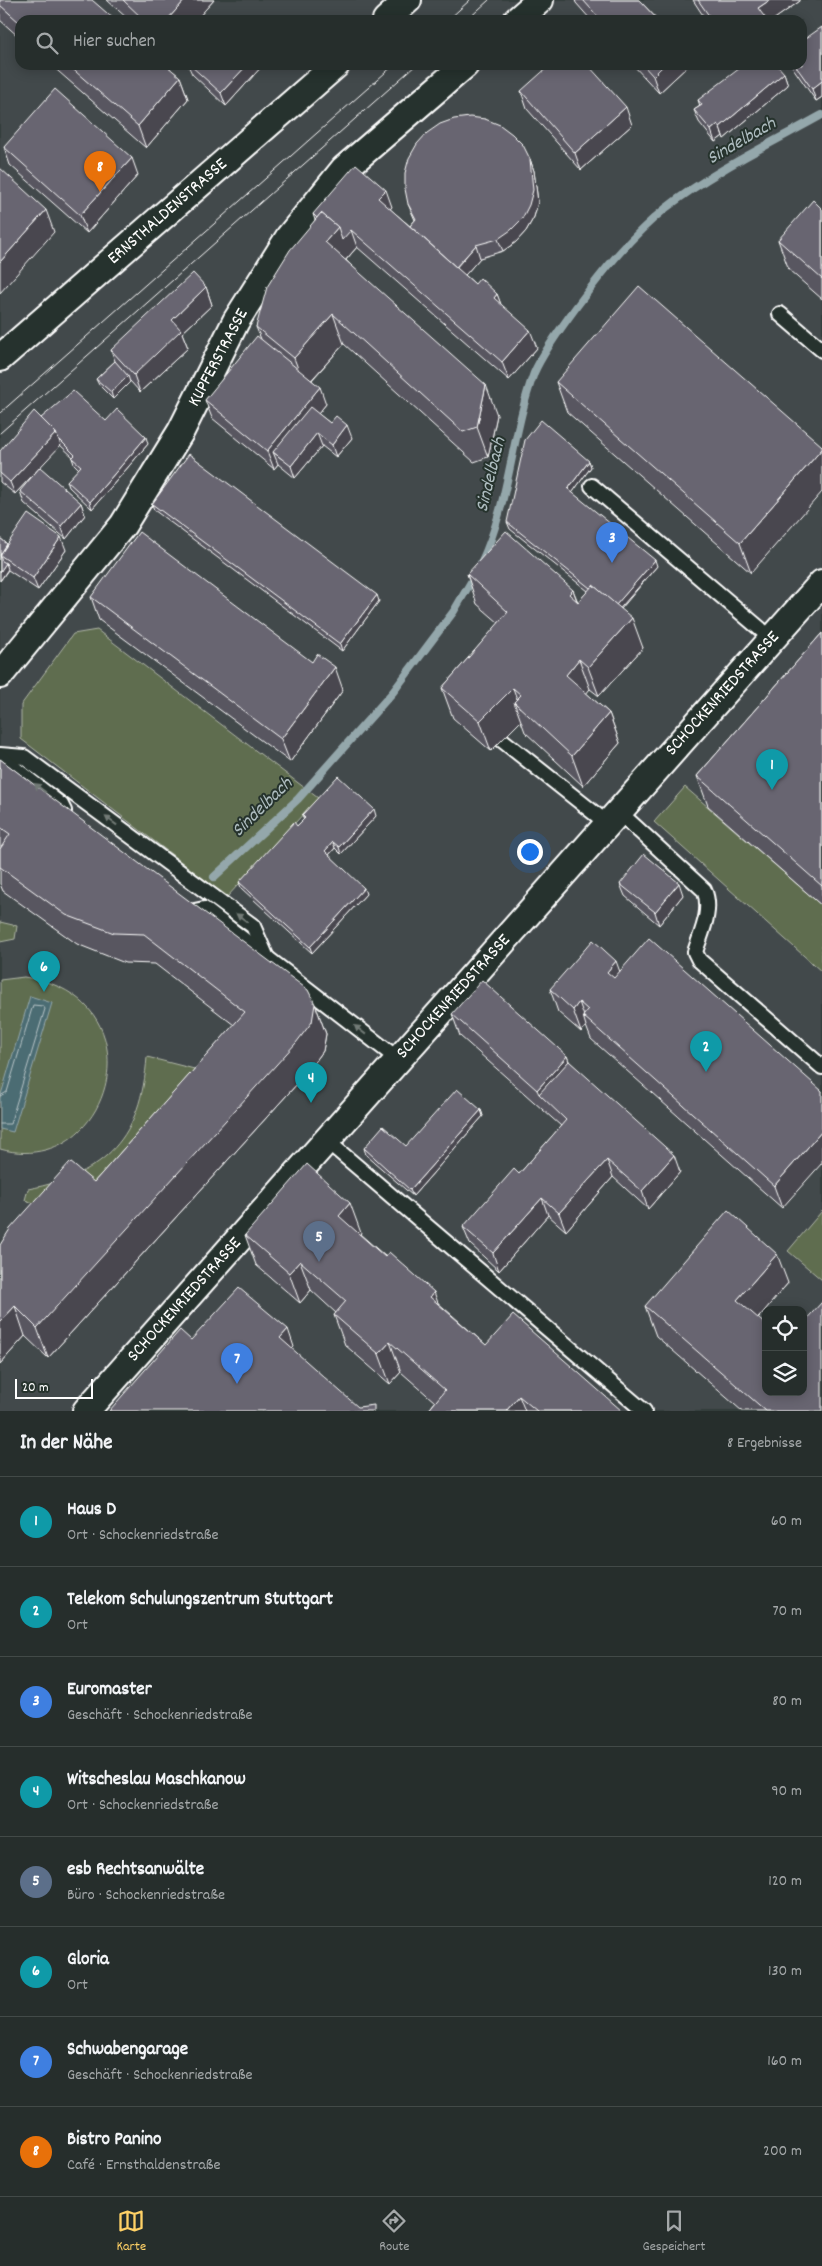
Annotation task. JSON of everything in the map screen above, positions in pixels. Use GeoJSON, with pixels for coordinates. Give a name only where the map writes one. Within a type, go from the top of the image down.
{"type":"FeatureCollection","features":[{"type":"Feature","properties":{"kind":"street"},"geometry":{"type":"LineString","coordinates":[[392,15],[408,0]]}},
{"type":"Feature","properties":{"kind":"street"},"geometry":{"type":"LineString","coordinates":[[523,15],[540,0]]}},
{"type":"Feature","properties":{"kind":"street","name":"ERNSTHALDENSTRASSE"},"geometry":{"type":"LineString","coordinates":[[0,358],[330,70]]}},
{"type":"Feature","properties":{"kind":"street","name":"KUPFERSTRASSE"},"geometry":{"type":"LineString","coordinates":[[0,675],[123,525],[181,431],[236,321],[289,237],[344,169],[459,70]]}},
{"type":"Feature","properties":{"kind":"street","name":"SCHOCKENRIEDSTRASSE"},"geometry":{"type":"LineString","coordinates":[[86,1411],[822,583]]}},
{"type":"Feature","properties":{"kind":"lane"},"geometry":{"type":"LineString","coordinates":[[780,314],[822,350]]}},
{"type":"Feature","properties":{"kind":"lane"},"geometry":{"type":"LineString","coordinates":[[592,486],[772,639]]}},
{"type":"Feature","properties":{"kind":"lane"},"geometry":{"type":"LineString","coordinates":[[502,740],[613,818],[704,890],[708,899],[705,923],[695,952],[699,960],[822,1067]]}},
{"type":"Feature","properties":{"kind":"lane"},"geometry":{"type":"LineString","coordinates":[[0,756],[61,804],[64,811],[58,825]]}},
{"type":"Feature","properties":{"kind":"lane"},"geometry":{"type":"LineString","coordinates":[[0,756],[24,757],[253,926],[267,958]]}},
{"type":"Feature","properties":{"kind":"lane"},"geometry":{"type":"LineString","coordinates":[[185,920],[190,912],[204,909],[399,1060]]}},
{"type":"Feature","properties":{"kind":"lane"},"geometry":{"type":"LineString","coordinates":[[327,1141],[644,1411]]}},
{"type":"Feature","properties":{"kind":"shaded area"},"geometry":{"type":"Polygon","coordinates":[[[0,0],[822,0],[822,1411],[0,1411],[0,0]]]}},
{"type":"Feature","properties":{"kind":"green space"},"geometry":{"type":"Polygon","coordinates":[[[97,630],[318,798],[227,897],[21,739],[21,705],[73,634],[97,630]]]}},
{"type":"Feature","properties":{"kind":"green space"},"geometry":{"type":"Polygon","coordinates":[[[685,787],[822,906],[822,972],[654,822],[685,787]]]}},
{"type":"Feature","properties":{"kind":"green space"},"geometry":{"type":"Polygon","coordinates":[[[0,922],[17,926],[15,939],[0,942],[0,922]]]}},
{"type":"Feature","properties":{"kind":"green space"},"geometry":{"type":"Polygon","coordinates":[[[24,977],[67,991],[94,1016],[107,1048],[106,1082],[94,1113],[71,1138],[39,1151],[0,1149],[0,980],[24,977]]]}},
{"type":"Feature","properties":{"kind":"green space"},"geometry":{"type":"Polygon","coordinates":[[[147,1057],[226,1077],[63,1213],[25,1200],[28,1189],[56,1182],[79,1173],[99,1162],[115,1147],[128,1130],[137,1109],[147,1057]]]}},
{"type":"Feature","properties":{"kind":"green space"},"geometry":{"type":"Polygon","coordinates":[[[822,1211],[822,1280],[788,1251],[822,1211]]]}},
{"type":"Feature","properties":{"kind":"water"},"geometry":{"type":"Polygon","coordinates":[[[30,996],[52,1003],[13,1132],[0,1129],[0,1098],[30,996]]]}},
{"type":"Feature","properties":{"kind":"building"},"geometry":{"type":"Polygon","coordinates":[[[0,0],[92,0],[109,15],[15,15],[15,18],[0,5],[0,0]]]}},
{"type":"Feature","properties":{"kind":"building"},"geometry":{"type":"Polygon","coordinates":[[[123,0],[185,0],[172,15],[139,15],[123,0]]]}},
{"type":"Feature","properties":{"kind":"building"},"geometry":{"type":"Polygon","coordinates":[[[583,0],[639,0],[653,15],[596,15],[583,0]]]}},
{"type":"Feature","properties":{"kind":"building"},"geometry":{"type":"Polygon","coordinates":[[[698,0],[770,0],[758,8],[763,15],[708,15],[698,0]]]}},
{"type":"Feature","properties":{"kind":"building"},"geometry":{"type":"Polygon","coordinates":[[[822,27],[822,81],[812,89],[799,70],[807,70],[807,38],[822,27]]]}},
{"type":"Feature","properties":{"kind":"building"},"geometry":{"type":"Polygon","coordinates":[[[74,70],[172,70],[180,77],[138,126],[74,70]]]}},
{"type":"Feature","properties":{"kind":"building"},"geometry":{"type":"Polygon","coordinates":[[[196,70],[242,70],[221,93],[196,70]]]}},
{"type":"Feature","properties":{"kind":"building"},"geometry":{"type":"Polygon","coordinates":[[[544,70],[593,70],[626,107],[575,153],[521,91],[544,70]]]}},
{"type":"Feature","properties":{"kind":"building"},"geometry":{"type":"Polygon","coordinates":[[[648,70],[659,70],[653,76],[648,70]]]}},
{"type":"Feature","properties":{"kind":"building"},"geometry":{"type":"Polygon","coordinates":[[[737,70],[781,70],[784,73],[720,127],[718,124],[711,130],[694,110],[702,105],[698,100],[737,70]]]}},
{"type":"Feature","properties":{"kind":"building"},"geometry":{"type":"Polygon","coordinates":[[[55,89],[132,158],[80,215],[4,147],[55,89]]]}},
{"type":"Feature","properties":{"kind":"building"},"geometry":{"type":"Polygon","coordinates":[[[470,117],[485,119],[500,125],[523,145],[530,159],[533,190],[529,205],[522,219],[511,230],[498,239],[476,245],[456,267],[410,226],[416,219],[408,204],[405,189],[405,173],[409,158],[417,144],[427,133],[440,124],[454,119],[470,117]]]}},
{"type":"Feature","properties":{"kind":"building"},"geometry":{"type":"Polygon","coordinates":[[[356,164],[386,190],[378,198],[475,284],[480,278],[497,294],[494,298],[530,330],[502,362],[351,230],[342,240],[338,227],[321,213],[317,218],[313,214],[356,164]]]}},
{"type":"Feature","properties":{"kind":"building"},"geometry":{"type":"Polygon","coordinates":[[[0,168],[46,210],[0,262],[0,168]]]}},
{"type":"Feature","properties":{"kind":"building"},"geometry":{"type":"Polygon","coordinates":[[[813,200],[822,209],[822,279],[778,240],[813,200]]]}},
{"type":"Feature","properties":{"kind":"building"},"geometry":{"type":"Polygon","coordinates":[[[321,213],[338,227],[325,242],[486,385],[477,427],[463,432],[333,314],[294,358],[256,327],[267,287],[290,250],[321,213]]]}},
{"type":"Feature","properties":{"kind":"building"},"geometry":{"type":"Polygon","coordinates":[[[193,273],[206,287],[172,320],[181,330],[134,375],[111,350],[193,273]]]}},
{"type":"Feature","properties":{"kind":"building"},"geometry":{"type":"Polygon","coordinates":[[[639,286],[822,446],[822,449],[740,543],[556,382],[639,286]]]}},
{"type":"Feature","properties":{"kind":"building"},"geometry":{"type":"Polygon","coordinates":[[[257,336],[320,387],[267,451],[205,400],[257,336]]]}},
{"type":"Feature","properties":{"kind":"building"},"geometry":{"type":"Polygon","coordinates":[[[115,361],[128,376],[111,392],[96,379],[115,361]]]}},
{"type":"Feature","properties":{"kind":"building"},"geometry":{"type":"Polygon","coordinates":[[[73,391],[106,421],[117,409],[146,437],[90,502],[67,481],[81,466],[72,458],[75,455],[41,418],[73,391]]]}},
{"type":"Feature","properties":{"kind":"building"},"geometry":{"type":"Polygon","coordinates":[[[310,407],[330,423],[336,416],[347,425],[332,445],[317,433],[291,466],[273,452],[310,407]]]}},
{"type":"Feature","properties":{"kind":"building"},"geometry":{"type":"Polygon","coordinates":[[[34,411],[56,433],[10,482],[0,473],[0,451],[34,411]]]}},
{"type":"Feature","properties":{"kind":"building"},"geometry":{"type":"Polygon","coordinates":[[[541,420],[589,461],[568,489],[655,560],[616,605],[593,585],[590,588],[507,522],[525,440],[541,420]]]}},
{"type":"Feature","properties":{"kind":"building"},"geometry":{"type":"Polygon","coordinates":[[[189,454],[377,595],[340,644],[152,504],[189,454]]]}},
{"type":"Feature","properties":{"kind":"building"},"geometry":{"type":"Polygon","coordinates":[[[40,467],[81,503],[61,526],[20,491],[40,467]]]}},
{"type":"Feature","properties":{"kind":"building"},"geometry":{"type":"Polygon","coordinates":[[[28,514],[61,537],[33,578],[0,555],[28,514]]]}},
{"type":"Feature","properties":{"kind":"building"},"geometry":{"type":"Polygon","coordinates":[[[506,531],[573,590],[569,594],[578,602],[593,585],[632,618],[588,667],[579,659],[566,675],[609,713],[572,756],[514,702],[521,695],[513,688],[480,721],[442,688],[508,612],[467,574],[506,531]]]}},
{"type":"Feature","properties":{"kind":"building"},"geometry":{"type":"Polygon","coordinates":[[[139,532],[312,662],[317,654],[335,667],[281,739],[91,597],[139,532]]]}},
{"type":"Feature","properties":{"kind":"building"},"geometry":{"type":"Polygon","coordinates":[[[0,538],[7,544],[0,555],[0,538]]]}},
{"type":"Feature","properties":{"kind":"building"},"geometry":{"type":"Polygon","coordinates":[[[0,555],[2,561],[6,563],[0,572],[0,555]]]}},
{"type":"Feature","properties":{"kind":"building"},"geometry":{"type":"Polygon","coordinates":[[[822,633],[822,886],[697,776],[822,633]]]}},
{"type":"Feature","properties":{"kind":"building"},"geometry":{"type":"Polygon","coordinates":[[[0,759],[308,990],[315,1004],[312,1022],[296,1043],[37,1328],[15,1306],[0,1322],[0,1245],[10,1229],[70,1162],[94,1182],[245,1012],[144,934],[114,933],[66,915],[0,867],[0,849],[10,834],[0,827],[0,759]]]}},
{"type":"Feature","properties":{"kind":"building"},"geometry":{"type":"Polygon","coordinates":[[[338,776],[374,809],[339,847],[333,842],[325,851],[364,888],[310,947],[239,882],[294,822],[297,826],[305,818],[302,815],[338,776]]]}},
{"type":"Feature","properties":{"kind":"building"},"geometry":{"type":"Polygon","coordinates":[[[644,854],[679,883],[655,912],[620,884],[644,854]]]}},
{"type":"Feature","properties":{"kind":"building"},"geometry":{"type":"Polygon","coordinates":[[[649,938],[822,1091],[822,1131],[774,1186],[583,1016],[588,1010],[579,1002],[573,1010],[550,989],[593,940],[616,961],[607,972],[614,978],[649,938]]]}},
{"type":"Feature","properties":{"kind":"building"},"geometry":{"type":"Polygon","coordinates":[[[482,980],[567,1056],[537,1090],[452,1014],[482,980]]]}},
{"type":"Feature","properties":{"kind":"building"},"geometry":{"type":"Polygon","coordinates":[[[569,1061],[674,1155],[642,1191],[607,1160],[559,1213],[542,1198],[493,1253],[463,1227],[514,1169],[519,1174],[566,1120],[539,1094],[569,1061]]]}},
{"type":"Feature","properties":{"kind":"building"},"geometry":{"type":"Polygon","coordinates":[[[457,1089],[481,1110],[410,1190],[364,1148],[383,1126],[406,1146],[457,1089]]]}},
{"type":"Feature","properties":{"kind":"building"},"geometry":{"type":"Polygon","coordinates":[[[307,1164],[350,1203],[339,1216],[385,1257],[389,1252],[434,1292],[430,1297],[486,1345],[513,1315],[622,1411],[537,1411],[519,1396],[506,1411],[428,1411],[445,1390],[390,1342],[379,1354],[334,1315],[346,1301],[300,1261],[289,1273],[245,1235],[307,1164]]]}},
{"type":"Feature","properties":{"kind":"building"},"geometry":{"type":"Polygon","coordinates":[[[728,1210],[777,1254],[737,1300],[762,1322],[762,1396],[807,1396],[807,1319],[822,1302],[822,1411],[766,1411],[645,1306],[728,1210]]]}},
{"type":"Feature","properties":{"kind":"building"},"geometry":{"type":"Polygon","coordinates":[[[239,1288],[288,1329],[280,1338],[358,1407],[374,1405],[374,1411],[109,1411],[180,1330],[191,1340],[239,1288]]]}},
{"type":"Feature","properties":{"kind":"waterway","name":"Sindelbach"},"geometry":{"type":"LineString","coordinates":[[481,563],[491,540],[498,516],[526,396],[534,373],[554,339],[587,293],[629,242],[666,208],[722,170],[822,115]]}},
{"type":"Feature","properties":{"kind":"waterway","name":"Sindelbach"},"geometry":{"type":"LineString","coordinates":[[214,877],[298,799],[393,692],[454,611],[475,575]]}},
{"type":"Feature","properties":{"kind":"tram line"},"geometry":{"type":"LineString","coordinates":[[454,15],[470,0]]}},
{"type":"Feature","properties":{"kind":"tram line"},"geometry":{"type":"LineString","coordinates":[[472,15],[489,0]]}},
{"type":"Feature","properties":{"kind":"tram line"},"geometry":{"type":"LineString","coordinates":[[0,413],[388,70]]}},
{"type":"Feature","properties":{"kind":"tram line"},"geometry":{"type":"LineString","coordinates":[[0,433],[410,70]]}},
{"type":"Feature","properties":{"kind":"place","name":"Bistro Panino"},"geometry":{"type":"Point","coordinates":[100,192]}},
{"type":"Feature","properties":{"kind":"place","name":"Euromaster"},"geometry":{"type":"Point","coordinates":[612,563]}},
{"type":"Feature","properties":{"kind":"place","name":"Haus D"},"geometry":{"type":"Point","coordinates":[772,790]}},
{"type":"Feature","properties":{"kind":"place","name":"Gloria"},"geometry":{"type":"Point","coordinates":[44,992]}},
{"type":"Feature","properties":{"kind":"place","name":"Telekom Schulungszentrum Stuttgart"},"geometry":{"type":"Point","coordinates":[706,1072]}},
{"type":"Feature","properties":{"kind":"place","name":"Witscheslau Maschkanow"},"geometry":{"type":"Point","coordinates":[311,1103]}},
{"type":"Feature","properties":{"kind":"place","name":"esb Rechtsanwälte"},"geometry":{"type":"Point","coordinates":[319,1262]}},
{"type":"Feature","properties":{"kind":"place","name":"Schwabengarage"},"geometry":{"type":"Point","coordinates":[237,1384]}}]}
